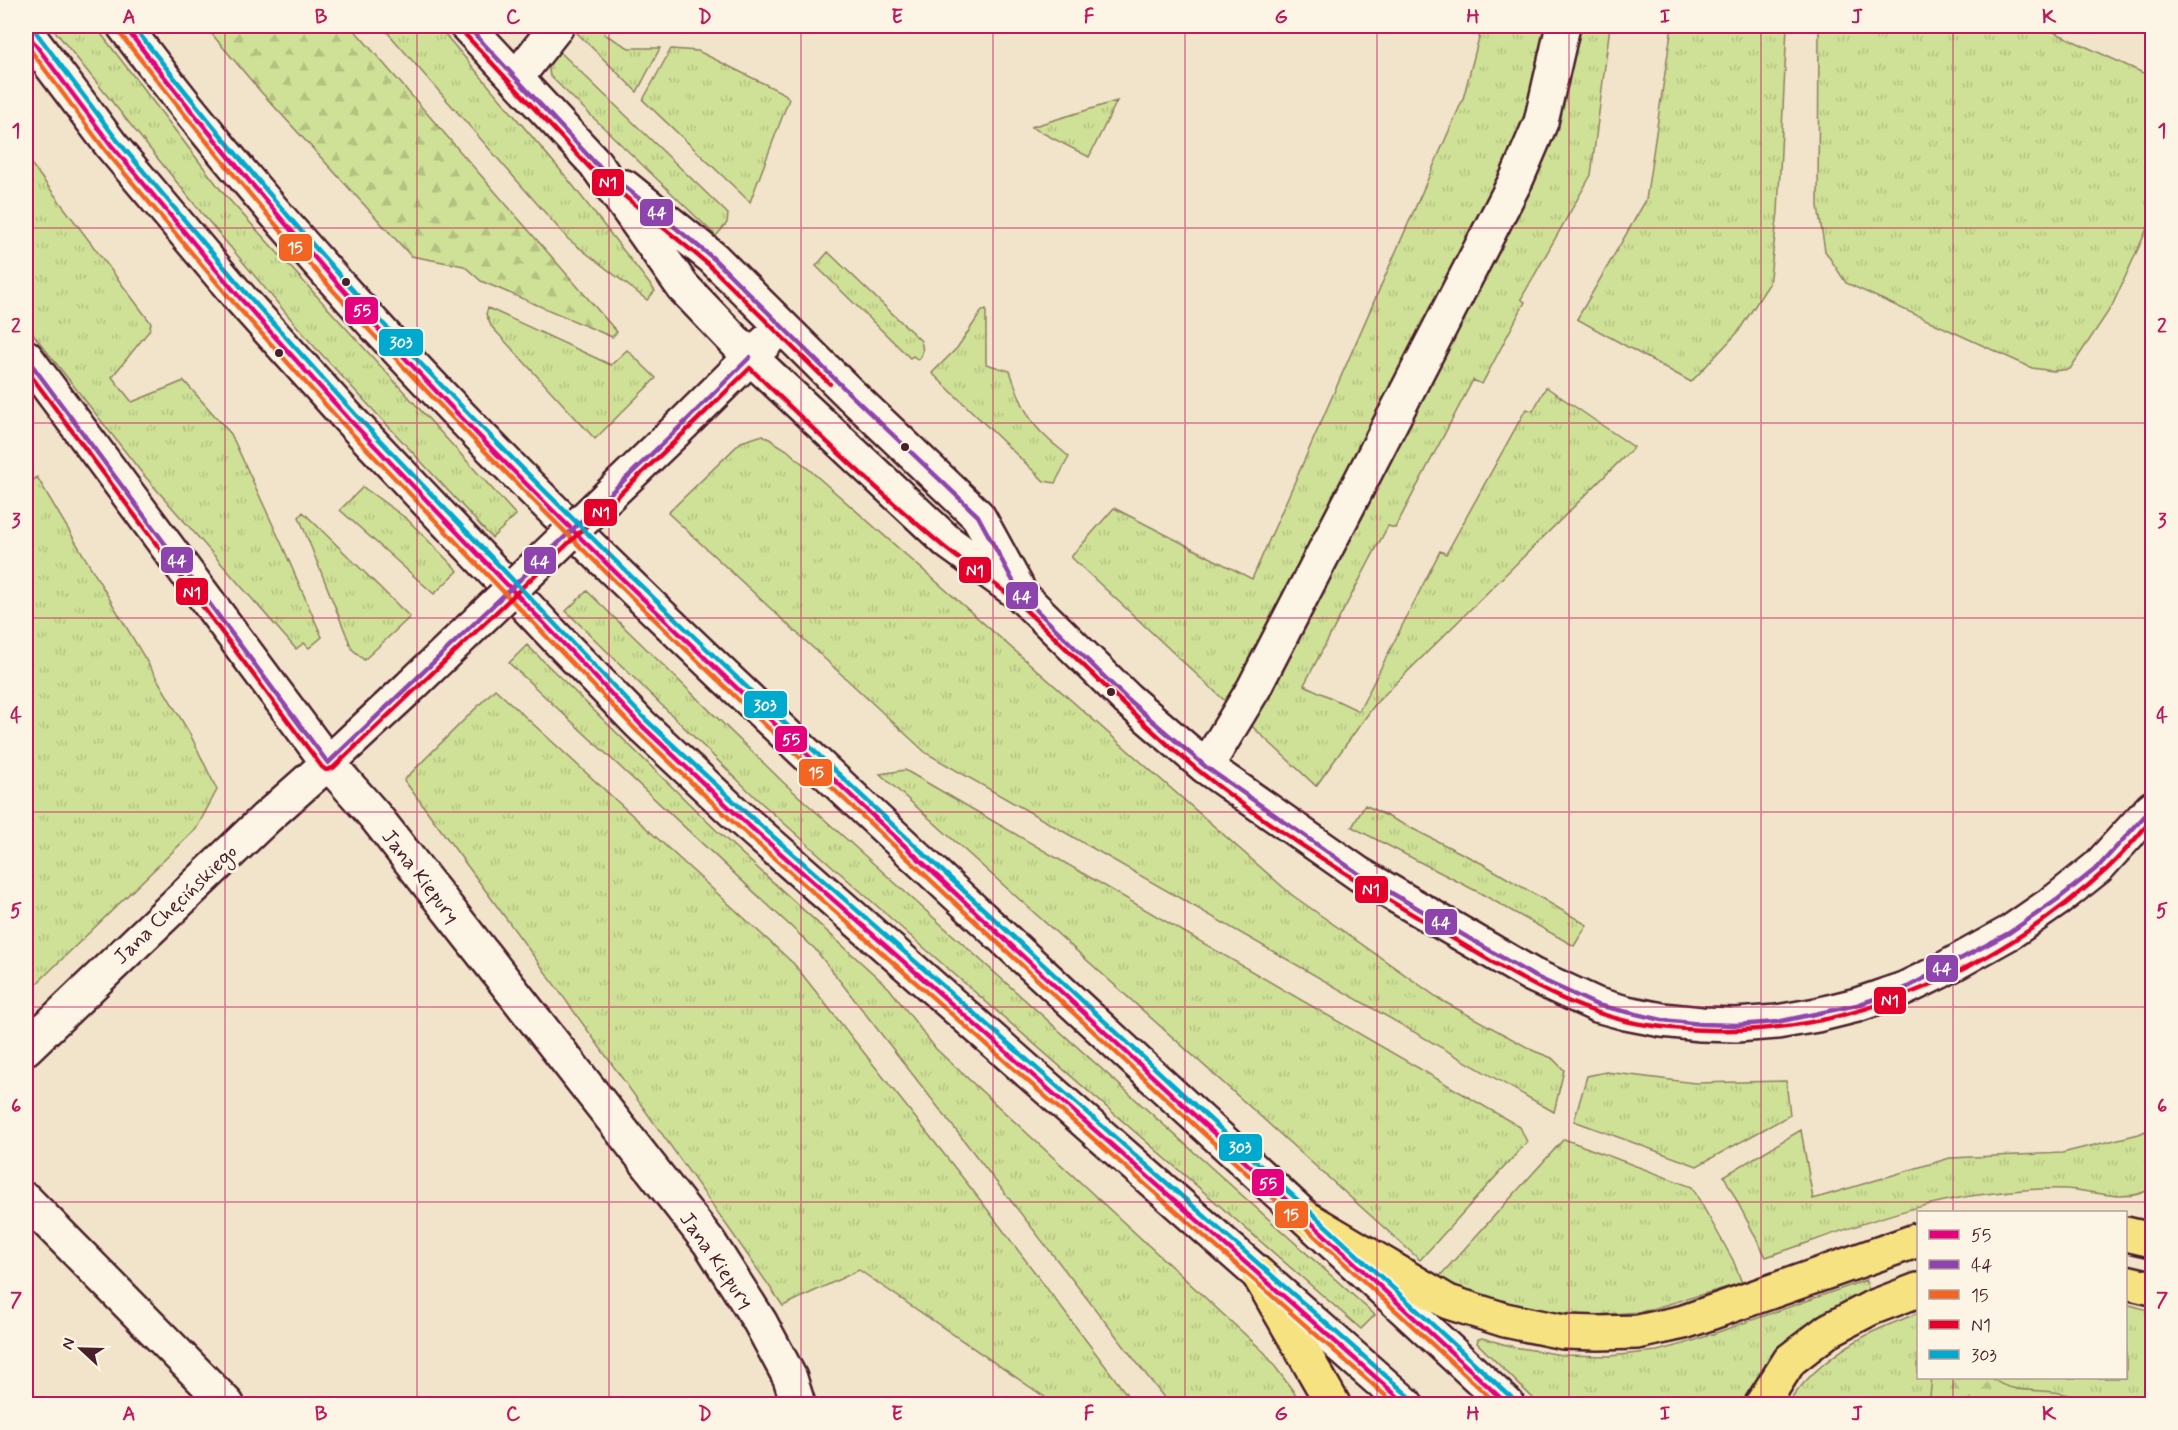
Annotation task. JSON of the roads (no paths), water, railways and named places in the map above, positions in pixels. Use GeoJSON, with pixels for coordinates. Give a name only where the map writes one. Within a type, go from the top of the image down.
{"type":"FeatureCollection","features":[{"type":"Feature","properties":{"kind":"main road"},"geometry":{"type":"LineString","coordinates":[[1308,1219],[1448,1302],[1504,1320],[1563,1332],[1638,1332],[1684,1322],[1838,1266],[1917,1240]]}},
{"type":"Feature","properties":{"kind":"main road"},"geometry":{"type":"LineString","coordinates":[[2127,1234],[2152,1240]]}},
{"type":"Feature","properties":{"kind":"main road"},"geometry":{"type":"LineString","coordinates":[[1259,1275],[1333,1404]]}},
{"type":"Feature","properties":{"kind":"main road"},"geometry":{"type":"LineString","coordinates":[[2127,1282],[2152,1288]]}},
{"type":"Feature","properties":{"kind":"main road"},"geometry":{"type":"LineString","coordinates":[[1762,1404],[1790,1360],[1829,1330],[1871,1308],[1917,1290]]}},
{"type":"Feature","properties":{"kind":"street"},"geometry":{"type":"LineString","coordinates":[[124,26],[171,89],[264,202],[352,300],[494,451],[743,695],[1507,1404]]}},
{"type":"Feature","properties":{"kind":"street"},"geometry":{"type":"LineString","coordinates":[[468,26],[595,163],[683,287],[750,357],[948,542],[1020,594],[1127,699],[1206,767],[1359,874],[1532,975],[1597,1005],[1616,1011],[1662,1020],[1701,1024],[1767,1023],[1817,1015],[1857,1005],[1904,989],[2009,933],[2058,899],[2098,867],[2152,808]]}},
{"type":"Feature","properties":{"kind":"street"},"geometry":{"type":"LineString","coordinates":[[517,77],[557,26]]}},
{"type":"Feature","properties":{"kind":"street"},"geometry":{"type":"LineString","coordinates":[[1206,767],[1254,688],[1517,178],[1541,123],[1563,26]]}},
{"type":"Feature","properties":{"kind":"street"},"geometry":{"type":"LineString","coordinates":[[26,32],[111,145],[248,306],[349,419],[640,724],[746,823],[1406,1404]]}},
{"type":"Feature","properties":{"kind":"street"},"geometry":{"type":"LineString","coordinates":[[595,163],[713,258],[978,516],[1020,594]]}},
{"type":"Feature","properties":{"kind":"street","name":"Jana Chęcińskiego"},"geometry":{"type":"LineString","coordinates":[[26,1048],[266,818],[412,685],[782,326]]}},
{"type":"Feature","properties":{"kind":"street","name":"Jana Kiepury"},"geometry":{"type":"LineString","coordinates":[[26,357],[328,763],[375,816],[709,1242],[760,1322],[790,1378],[798,1404]]}},
{"type":"Feature","properties":{"kind":"street"},"geometry":{"type":"LineString","coordinates":[[26,1200],[227,1404]]}}]}
